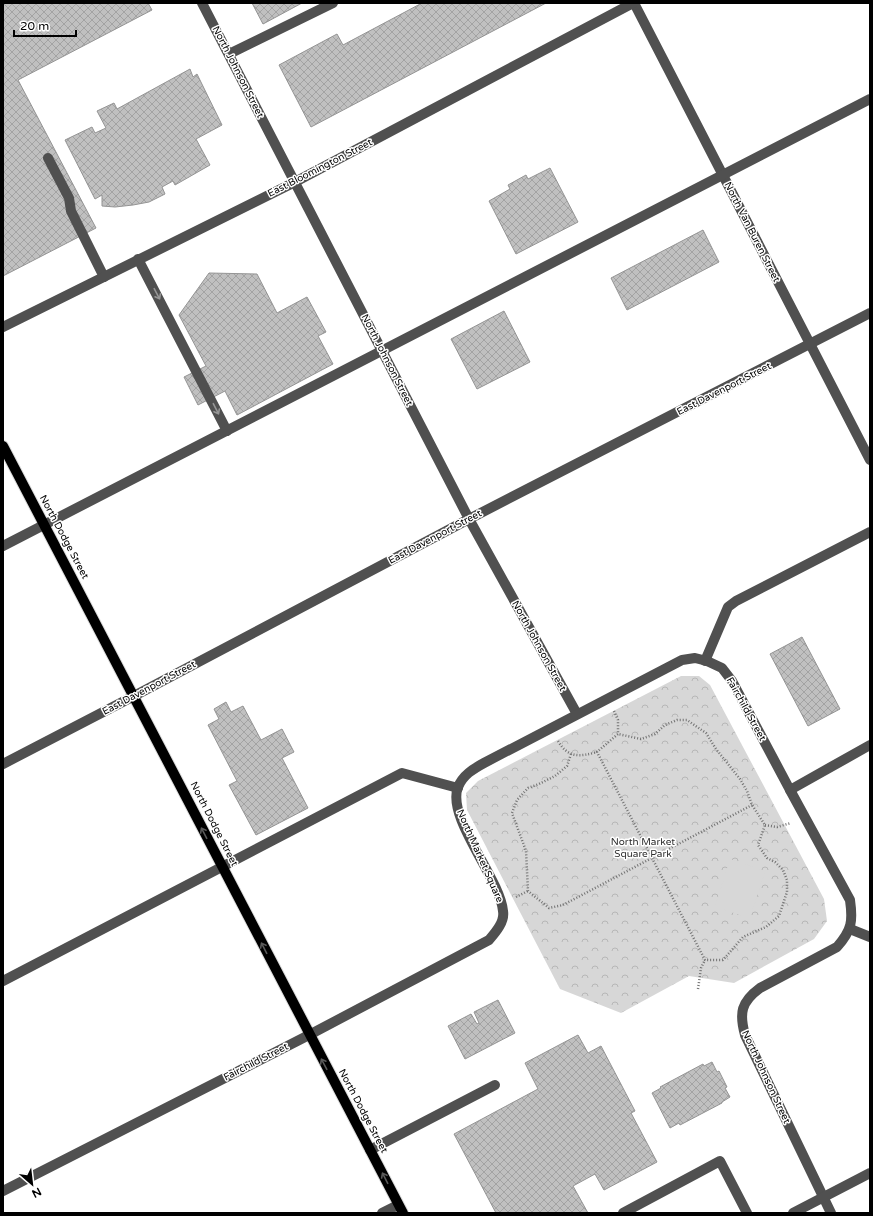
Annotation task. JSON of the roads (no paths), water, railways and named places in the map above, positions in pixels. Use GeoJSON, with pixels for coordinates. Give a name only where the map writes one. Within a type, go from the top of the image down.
{"type":"FeatureCollection","features":[{"type":"Feature","properties":{"kind":"main road","name":"North Dodge Street"},"geometry":{"type":"LineString","coordinates":[[3,446],[134,696],[308,1035],[401,1209]]}},
{"type":"Feature","properties":{"kind":"street","name":"North Johnson Street"},"geometry":{"type":"LineString","coordinates":[[202,3],[469,518],[577,714]]}},
{"type":"Feature","properties":{"kind":"street"},"geometry":{"type":"LineString","coordinates":[[228,54],[333,3]]}},
{"type":"Feature","properties":{"kind":"street","name":"North Van Buren Street"},"geometry":{"type":"LineString","coordinates":[[634,3],[870,460]]}},
{"type":"Feature","properties":{"kind":"street","name":"East Bloomington Street"},"geometry":{"type":"LineString","coordinates":[[3,327],[295,182],[634,3]]}},
{"type":"Feature","properties":{"kind":"street"},"geometry":{"type":"LineString","coordinates":[[3,546],[870,99]]}},
{"type":"Feature","properties":{"kind":"street"},"geometry":{"type":"LineString","coordinates":[[48,158],[69,198],[71,211],[104,277]]}},
{"type":"Feature","properties":{"kind":"street"},"geometry":{"type":"LineString","coordinates":[[138,260],[228,431]]}},
{"type":"Feature","properties":{"kind":"street","name":"East Davenport Street"},"geometry":{"type":"LineString","coordinates":[[3,764],[469,518],[870,313]]}},
{"type":"Feature","properties":{"kind":"street"},"geometry":{"type":"LineString","coordinates":[[705,660],[728,607],[736,601],[870,532]]}},
{"type":"Feature","properties":{"kind":"street","name":"Fairchild Street"},"geometry":{"type":"LineString","coordinates":[[577,714],[682,660],[695,658],[705,660],[722,668],[732,681],[790,790]]}},
{"type":"Feature","properties":{"kind":"street"},"geometry":{"type":"LineString","coordinates":[[3,980],[402,773],[458,788],[467,774],[478,766],[577,714]]}},
{"type":"Feature","properties":{"kind":"street"},"geometry":{"type":"LineString","coordinates":[[870,745],[790,790],[850,900],[852,917],[850,929],[870,937]]}},
{"type":"Feature","properties":{"kind":"street","name":"North Market Square"},"geometry":{"type":"LineString","coordinates":[[458,788],[456,804],[461,818],[499,896],[504,912],[502,922]]}},
{"type":"Feature","properties":{"kind":"street","name":"Fairchild Street"},"geometry":{"type":"LineString","coordinates":[[3,1191],[308,1035],[489,940],[502,922]]}},
{"type":"Feature","properties":{"kind":"street","name":"North Johnson Street"},"geometry":{"type":"LineString","coordinates":[[831,1213],[746,1035],[742,1022],[742,1010],[748,997],[760,988],[837,947],[844,940],[850,929]]}},
{"type":"Feature","properties":{"kind":"street"},"geometry":{"type":"LineString","coordinates":[[370,1150],[495,1085]]}},
{"type":"Feature","properties":{"kind":"street"},"geometry":{"type":"LineString","coordinates":[[623,1213],[720,1161],[746,1213]]}},
{"type":"Feature","properties":{"kind":"street"},"geometry":{"type":"LineString","coordinates":[[793,1213],[870,1173]]}},
{"type":"Feature","properties":{"kind":"street"},"geometry":{"type":"LineString","coordinates":[[382,1213],[401,1209]]}},
{"type":"Feature","properties":{"kind":"park label","name":"North Market Square Park"},"geometry":{"type":"Point","coordinates":[643,848]}}]}
